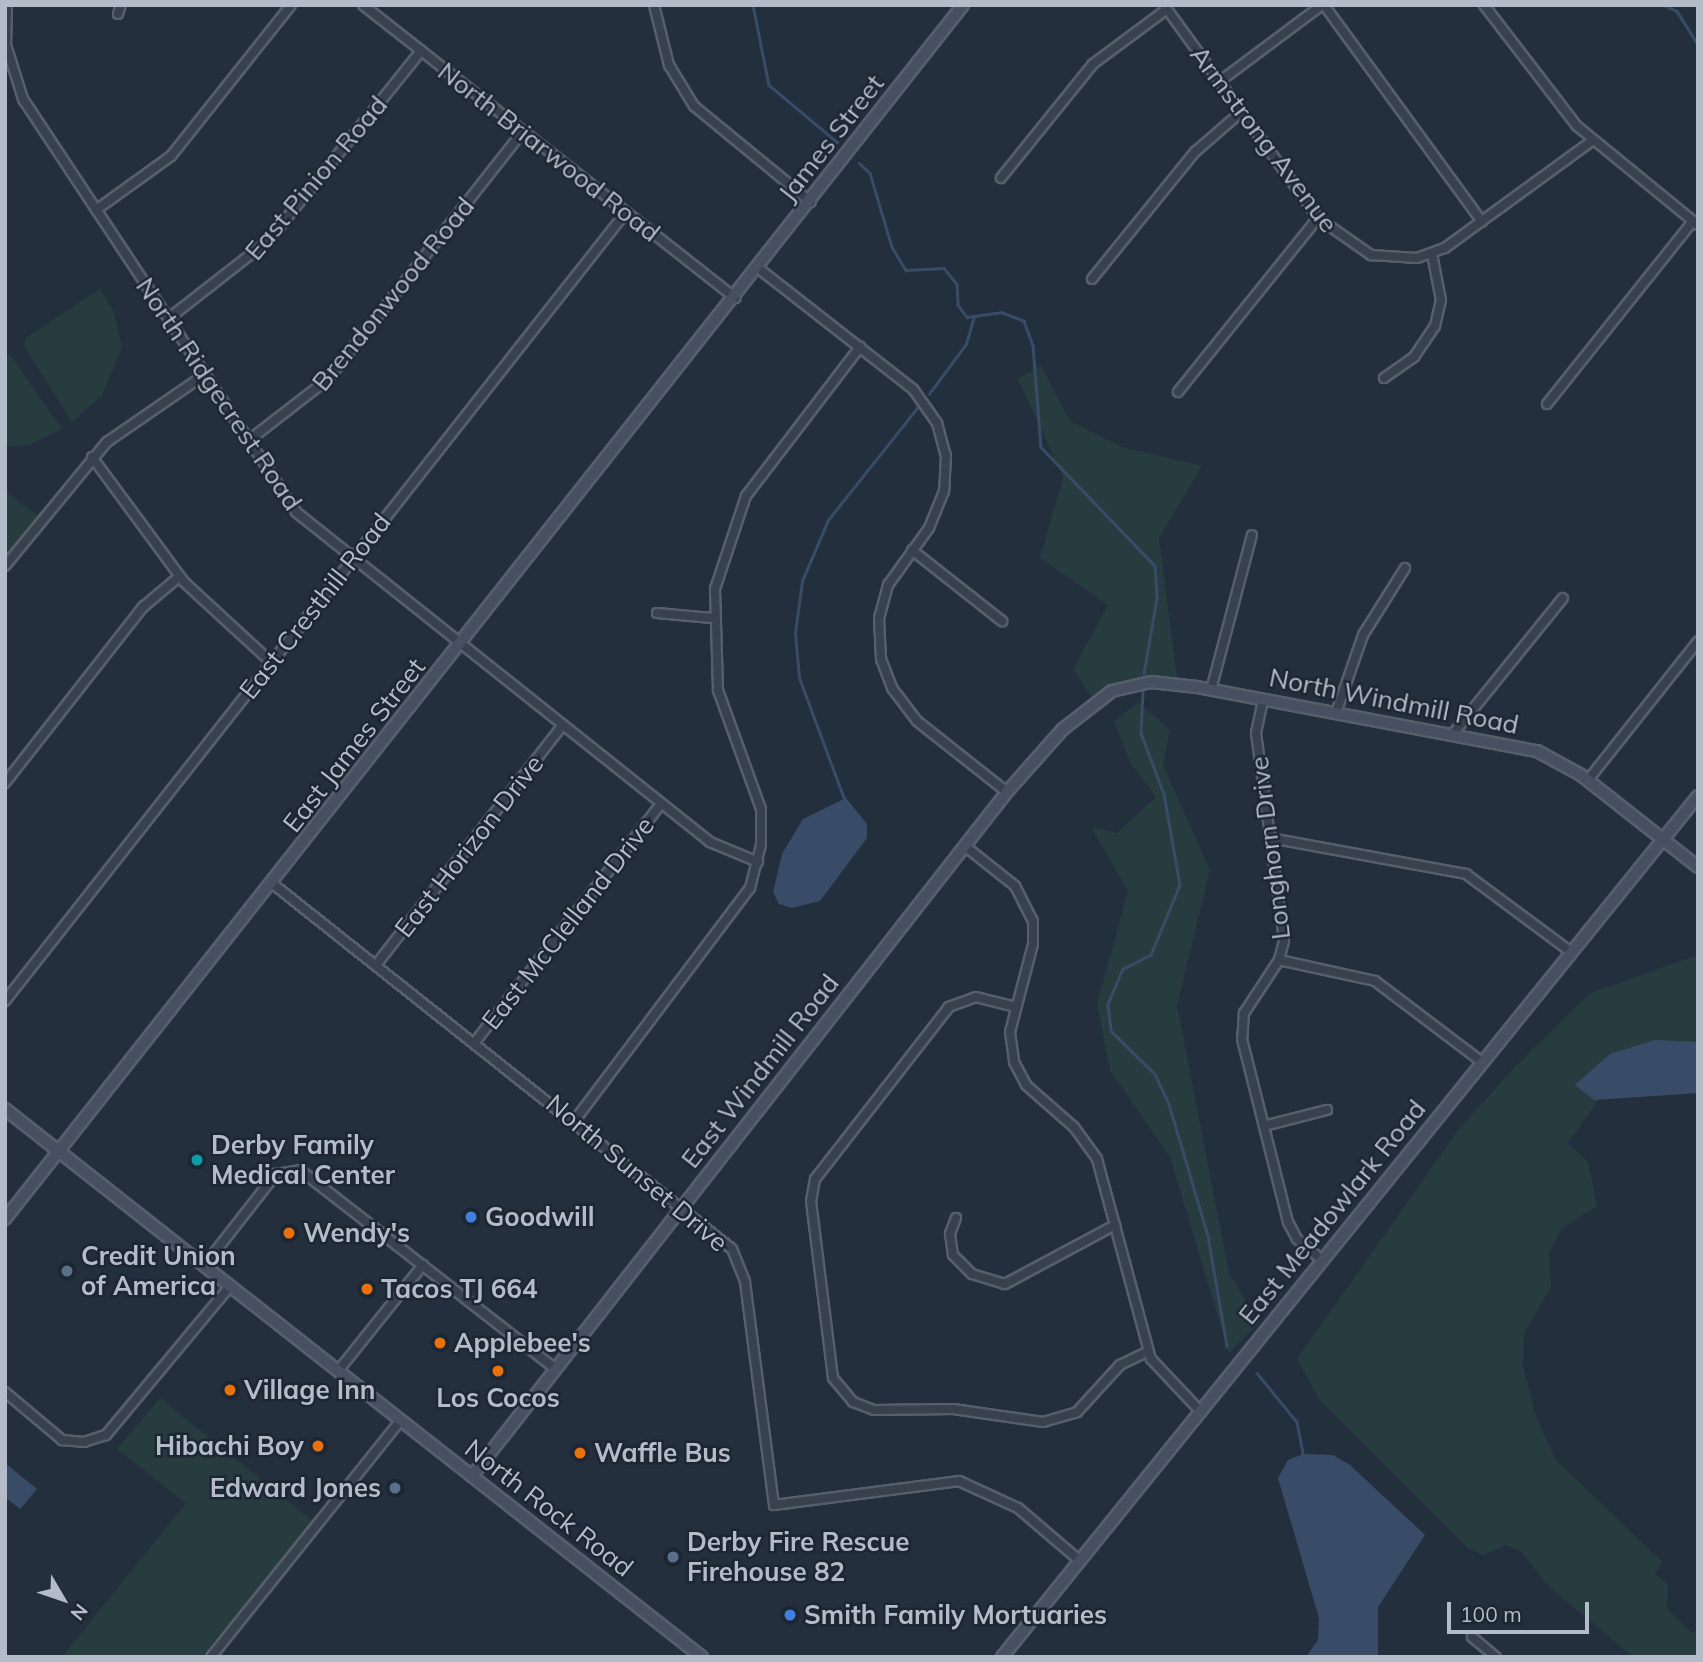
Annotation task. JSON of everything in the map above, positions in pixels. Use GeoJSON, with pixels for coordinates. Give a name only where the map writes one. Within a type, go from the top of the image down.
{"type":"FeatureCollection","features":[{"type":"Feature","properties":{"kind":"street","name":"North Ridgecrest Road"},"geometry":{"type":"LineString","coordinates":[[7,5],[5,29],[23,99],[296,512],[352,560],[710,842],[758,862]]}},
{"type":"Feature","properties":{"kind":"street"},"geometry":{"type":"LineString","coordinates":[[96,210],[172,156],[291,5]]}},
{"type":"Feature","properties":{"kind":"street","name":"North Briarwood Road"},"geometry":{"type":"LineString","coordinates":[[363,5],[735,298]]}},
{"type":"Feature","properties":{"kind":"street"},"geometry":{"type":"LineString","coordinates":[[654,5],[669,65],[694,106],[811,202]]}},
{"type":"Feature","properties":{"kind":"street","name":"James Street"},"geometry":{"type":"LineString","coordinates":[[735,298],[963,5]]}},
{"type":"Feature","properties":{"kind":"street"},"geometry":{"type":"LineString","coordinates":[[1219,82],[1323,5],[1482,222]]}},
{"type":"Feature","properties":{"kind":"street"},"geometry":{"type":"LineString","coordinates":[[1484,5],[1592,141],[1695,223],[1547,404]]}},
{"type":"Feature","properties":{"kind":"street"},"geometry":{"type":"LineString","coordinates":[[1001,178],[1090,67],[1165,7]]}},
{"type":"Feature","properties":{"kind":"street","name":"Armstrong Avenue"},"geometry":{"type":"LineString","coordinates":[[1165,7],[1318,218],[1341,241],[1371,255],[1402,260],[1432,254],[1482,222],[1592,141]]}},
{"type":"Feature","properties":{"kind":"street","name":"East Pinion Road"},"geometry":{"type":"LineString","coordinates":[[168,319],[269,240],[421,51]]}},
{"type":"Feature","properties":{"kind":"street"},"geometry":{"type":"LineString","coordinates":[[1092,279],[1195,152],[1241,112]]}},
{"type":"Feature","properties":{"kind":"street","name":"Brendonwood Road"},"geometry":{"type":"LineString","coordinates":[[248,441],[323,384],[523,131]]}},
{"type":"Feature","properties":{"kind":"street","name":"East Cresthill Road"},"geometry":{"type":"LineString","coordinates":[[6,997],[626,212]]}},
{"type":"Feature","properties":{"kind":"street"},"geometry":{"type":"LineString","coordinates":[[1178,392],[1318,218]]}},
{"type":"Feature","properties":{"kind":"street"},"geometry":{"type":"LineString","coordinates":[[1384,378],[1414,358],[1435,326],[1441,300],[1432,254]]}},
{"type":"Feature","properties":{"kind":"street"},"geometry":{"type":"LineString","coordinates":[[758,268],[923,400],[944,443],[940,504],[882,601],[878,642],[886,676],[916,721],[1007,792]]}},
{"type":"Feature","properties":{"kind":"street","name":"East James Street"},"geometry":{"type":"LineString","coordinates":[[5,1219],[274,884],[735,298]]}},
{"type":"Feature","properties":{"kind":"street"},"geometry":{"type":"LineString","coordinates":[[575,1120],[737,912],[758,862],[761,808],[721,704],[712,618],[721,561],[746,496],[860,347]]}},
{"type":"Feature","properties":{"kind":"street"},"geometry":{"type":"LineString","coordinates":[[5,566],[92,457],[204,375]]}},
{"type":"Feature","properties":{"kind":"street"},"geometry":{"type":"LineString","coordinates":[[92,457],[180,576],[271,662]]}},
{"type":"Feature","properties":{"kind":"street"},"geometry":{"type":"LineString","coordinates":[[1210,690],[1252,535]]}},
{"type":"Feature","properties":{"kind":"street"},"geometry":{"type":"LineString","coordinates":[[912,550],[1002,621]]}},
{"type":"Feature","properties":{"kind":"street"},"geometry":{"type":"LineString","coordinates":[[1336,713],[1363,635],[1405,568]]}},
{"type":"Feature","properties":{"kind":"street"},"geometry":{"type":"LineString","coordinates":[[5,783],[143,607],[180,576]]}},
{"type":"Feature","properties":{"kind":"street"},"geometry":{"type":"LineString","coordinates":[[1452,735],[1563,598]]}},
{"type":"Feature","properties":{"kind":"street"},"geometry":{"type":"LineString","coordinates":[[657,613],[712,618]]}},
{"type":"Feature","properties":{"kind":"street"},"geometry":{"type":"LineString","coordinates":[[1588,780],[1698,641]]}},
{"type":"Feature","properties":{"kind":"street","name":"North Windmill Road"},"geometry":{"type":"LineString","coordinates":[[1094,701],[1151,682],[1263,699],[1537,751],[1588,780],[1698,867]]}},
{"type":"Feature","properties":{"kind":"street","name":"Longhorn Drive"},"geometry":{"type":"LineString","coordinates":[[1263,699],[1256,733],[1284,935],[1279,960],[1242,1023],[1264,1126],[1293,1234],[1322,1260]]}},
{"type":"Feature","properties":{"kind":"street","name":"East Windmill Road"},"geometry":{"type":"LineString","coordinates":[[472,1476],[1007,792],[1094,701]]}},
{"type":"Feature","properties":{"kind":"street","name":"East Horizon Drive"},"geometry":{"type":"LineString","coordinates":[[376,965],[562,726]]}},
{"type":"Feature","properties":{"kind":"street","name":"East Meadowlark Road"},"geometry":{"type":"LineString","coordinates":[[1002,1657],[1698,796]]}},
{"type":"Feature","properties":{"kind":"street","name":"East McClelland Drive"},"geometry":{"type":"LineString","coordinates":[[475,1042],[662,804]]}},
{"type":"Feature","properties":{"kind":"street"},"geometry":{"type":"LineString","coordinates":[[1270,838],[1466,874],[1571,952]]}},
{"type":"Feature","properties":{"kind":"street"},"geometry":{"type":"LineString","coordinates":[[966,847],[1015,886],[1031,914],[1034,944],[1010,1039],[1019,1075],[1090,1147],[1115,1224],[1149,1351],[1162,1375],[1200,1411]]}},
{"type":"Feature","properties":{"kind":"street","name":"North Sunset Drive"},"geometry":{"type":"LineString","coordinates":[[274,884],[575,1120],[732,1249],[745,1282],[774,1505],[960,1480],[1018,1508],[1080,1561]]}},
{"type":"Feature","properties":{"kind":"street"},"geometry":{"type":"LineString","coordinates":[[1279,960],[1375,981],[1482,1062]]}},
{"type":"Feature","properties":{"kind":"street"},"geometry":{"type":"LineString","coordinates":[[1016,1007],[976,997],[949,1007],[815,1179],[811,1201],[833,1378],[853,1402],[874,1410],[968,1410],[1043,1422],[1077,1412],[1121,1365],[1149,1351]]}},
{"type":"Feature","properties":{"kind":"street","name":"North Rock Road"},"geometry":{"type":"LineString","coordinates":[[5,1109],[702,1657]]}},
{"type":"Feature","properties":{"kind":"street"},"geometry":{"type":"LineString","coordinates":[[1264,1126],[1327,1110]]}},
{"type":"Feature","properties":{"kind":"street"},"geometry":{"type":"LineString","coordinates":[[204,1266],[287,1167],[300,1170],[556,1369]]}},
{"type":"Feature","properties":{"kind":"street"},"geometry":{"type":"LineString","coordinates":[[956,1218],[950,1234],[953,1255],[972,1274],[1005,1284],[1115,1224]]}},
{"type":"Feature","properties":{"kind":"street"},"geometry":{"type":"LineString","coordinates":[[338,1371],[423,1265]]}},
{"type":"Feature","properties":{"kind":"street"},"geometry":{"type":"LineString","coordinates":[[5,1392],[62,1440],[84,1442],[106,1435],[230,1286]]}},
{"type":"Feature","properties":{"kind":"street"},"geometry":{"type":"LineString","coordinates":[[211,1657],[400,1420]]}},
{"type":"Feature","properties":{"kind":"street"},"geometry":{"type":"LineString","coordinates":[[1472,1637],[1496,1657]]}},
{"type":"Feature","properties":{"kind":"green space"},"geometry":{"type":"Polygon","coordinates":[[[100,289],[114,312],[122,347],[102,395],[72,422],[24,346],[26,338],[100,289]]]}},
{"type":"Feature","properties":{"kind":"green space"},"geometry":{"type":"Polygon","coordinates":[[[5,355],[11,356],[62,429],[29,445],[5,447],[5,355]]]}},
{"type":"Feature","properties":{"kind":"green space"},"geometry":{"type":"Polygon","coordinates":[[[1041,366],[1070,421],[1122,447],[1202,466],[1159,538],[1178,685],[1151,682],[1094,701],[1073,669],[1108,605],[1040,558],[1063,477],[1018,379],[1041,366]]]}},
{"type":"Feature","properties":{"kind":"green space"},"geometry":{"type":"Polygon","coordinates":[[[5,491],[42,519],[5,566],[5,491]]]}},
{"type":"Feature","properties":{"kind":"green space"},"geometry":{"type":"Polygon","coordinates":[[[1138,702],[1170,730],[1163,765],[1210,870],[1177,1005],[1229,1273],[1259,1323],[1229,1353],[1170,1157],[1110,1070],[1097,1004],[1128,891],[1091,827],[1117,833],[1156,797],[1130,762],[1114,722],[1138,702]]]}},
{"type":"Feature","properties":{"kind":"green space"},"geometry":{"type":"Polygon","coordinates":[[[1698,955],[1698,1093],[1599,1099],[1568,1143],[1588,1162],[1597,1206],[1562,1228],[1549,1253],[1551,1287],[1524,1333],[1523,1365],[1536,1417],[1556,1460],[1662,1562],[1655,1574],[1668,1584],[1667,1609],[1691,1632],[1698,1631],[1698,1657],[1633,1657],[1547,1585],[1522,1552],[1506,1545],[1483,1555],[1468,1548],[1319,1399],[1297,1359],[1459,1129],[1513,1069],[1590,993],[1698,955]]]}},
{"type":"Feature","properties":{"kind":"green space"},"geometry":{"type":"Polygon","coordinates":[[[160,1398],[313,1521],[201,1657],[62,1657],[186,1503],[117,1449],[160,1398]]]}},
{"type":"Feature","properties":{"kind":"water"},"geometry":{"type":"Polygon","coordinates":[[[846,798],[867,824],[867,838],[820,901],[792,908],[779,904],[773,892],[782,854],[803,819],[846,798]]]}},
{"type":"Feature","properties":{"kind":"water"},"geometry":{"type":"Polygon","coordinates":[[[1655,1040],[1698,1042],[1698,1093],[1594,1100],[1575,1085],[1610,1054],[1655,1040]]]}},
{"type":"Feature","properties":{"kind":"water"},"geometry":{"type":"Polygon","coordinates":[[[1303,1454],[1333,1455],[1350,1465],[1425,1535],[1378,1607],[1378,1657],[1306,1657],[1318,1640],[1319,1618],[1278,1478],[1288,1460],[1303,1454]]]}},
{"type":"Feature","properties":{"kind":"water"},"geometry":{"type":"Polygon","coordinates":[[[5,1463],[37,1489],[20,1509],[5,1497],[5,1463]]]}},
{"type":"Feature","properties":{"kind":"waterway"},"geometry":{"type":"LineString","coordinates":[[753,5],[769,85],[837,142]]}},
{"type":"Feature","properties":{"kind":"waterway"},"geometry":{"type":"LineString","coordinates":[[1664,5],[1677,11],[1698,45]]}},
{"type":"Feature","properties":{"kind":"waterway"},"geometry":{"type":"LineString","coordinates":[[859,163],[870,173],[892,247],[906,270],[944,268],[957,284],[958,305],[967,317],[1001,312],[1024,321],[1033,346],[1041,447],[1155,566],[1157,598],[1144,674]]}},
{"type":"Feature","properties":{"kind":"waterway"},"geometry":{"type":"LineString","coordinates":[[929,394],[966,344],[974,316]]}},
{"type":"Feature","properties":{"kind":"waterway"},"geometry":{"type":"LineString","coordinates":[[844,799],[799,678],[795,633],[802,581],[828,520],[918,407]]}},
{"type":"Feature","properties":{"kind":"waterway"},"geometry":{"type":"LineString","coordinates":[[1143,691],[1141,733],[1164,794],[1180,885],[1151,955],[1123,969],[1108,1005],[1111,1031],[1155,1074],[1169,1104],[1208,1236],[1227,1346]]}},
{"type":"Feature","properties":{"kind":"waterway"},"geometry":{"type":"LineString","coordinates":[[1257,1373],[1297,1422],[1303,1454]]}},
{"type":"Feature","properties":{"kind":"place","name":"Derby Family Medical Center"},"geometry":{"type":"Point","coordinates":[197,1160]}},
{"type":"Feature","properties":{"kind":"place","name":"Goodwill"},"geometry":{"type":"Point","coordinates":[471,1217]}},
{"type":"Feature","properties":{"kind":"place","name":"Wendy's"},"geometry":{"type":"Point","coordinates":[289,1233]}},
{"type":"Feature","properties":{"kind":"place","name":"Credit Union of America"},"geometry":{"type":"Point","coordinates":[67,1271]}},
{"type":"Feature","properties":{"kind":"place","name":"Tacos TJ 664"},"geometry":{"type":"Point","coordinates":[367,1289]}},
{"type":"Feature","properties":{"kind":"place","name":"Applebee's"},"geometry":{"type":"Point","coordinates":[440,1343]}},
{"type":"Feature","properties":{"kind":"place","name":"Los Cocos"},"geometry":{"type":"Point","coordinates":[498,1371]}},
{"type":"Feature","properties":{"kind":"place","name":"Village Inn"},"geometry":{"type":"Point","coordinates":[230,1390]}},
{"type":"Feature","properties":{"kind":"place","name":"Hibachi Boy"},"geometry":{"type":"Point","coordinates":[318,1446]}},
{"type":"Feature","properties":{"kind":"place","name":"Waffle Bus"},"geometry":{"type":"Point","coordinates":[580,1453]}},
{"type":"Feature","properties":{"kind":"place","name":"Edward Jones"},"geometry":{"type":"Point","coordinates":[395,1488]}},
{"type":"Feature","properties":{"kind":"place","name":"Derby Fire Rescue Firehouse 82"},"geometry":{"type":"Point","coordinates":[673,1557]}},
{"type":"Feature","properties":{"kind":"place","name":"Smith Family Mortuaries"},"geometry":{"type":"Point","coordinates":[790,1615]}}]}
